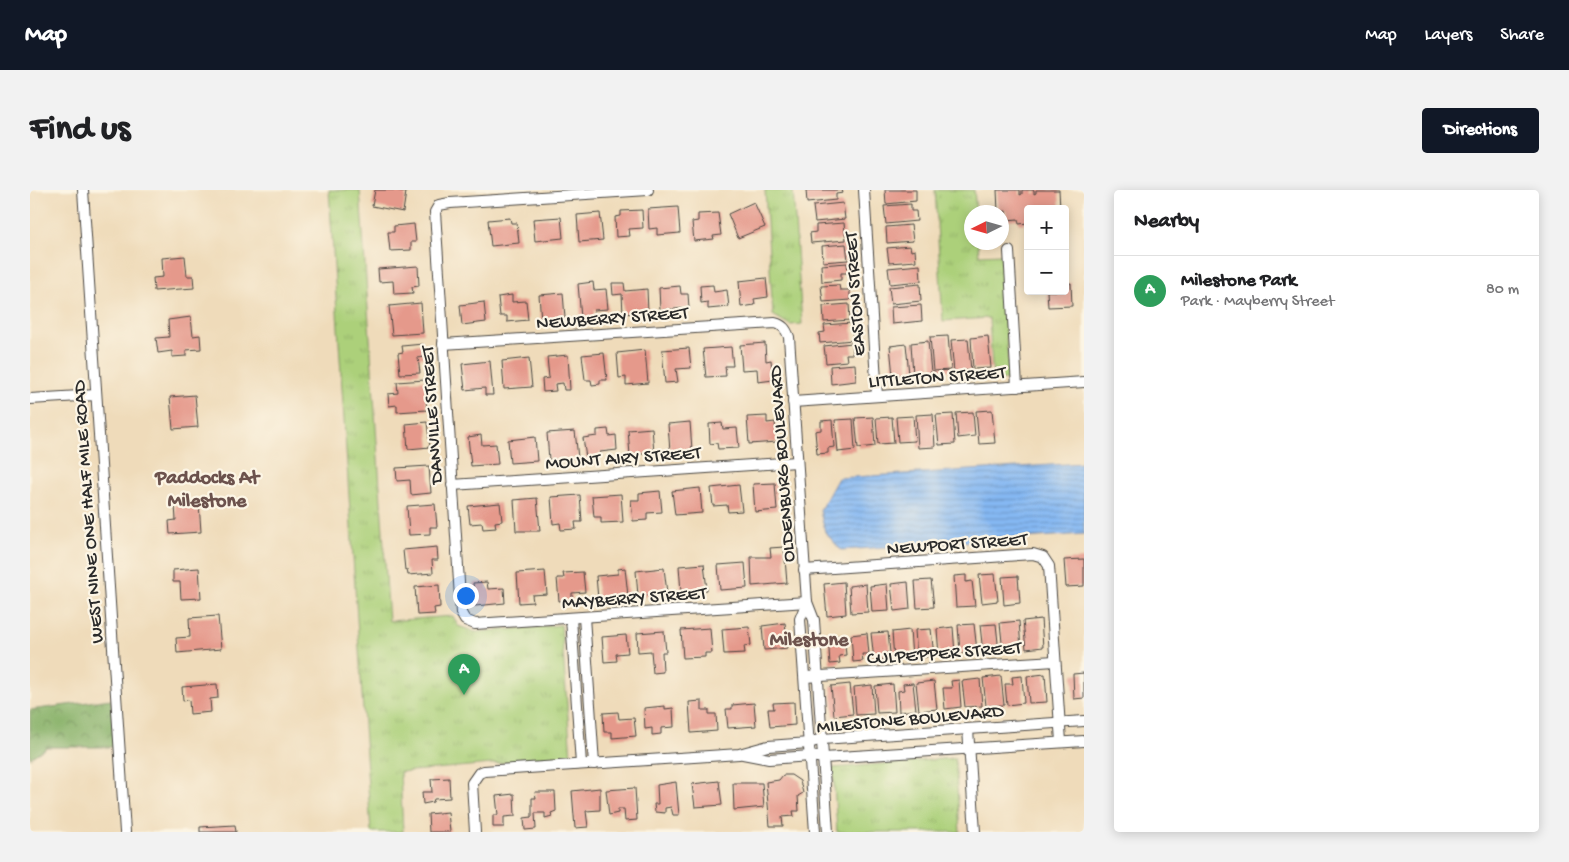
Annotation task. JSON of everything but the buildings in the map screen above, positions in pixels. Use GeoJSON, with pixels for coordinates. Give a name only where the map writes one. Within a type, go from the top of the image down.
{"type":"FeatureCollection","features":[{"type":"Feature","properties":{"kind":"street","name":"WEST NINE ONE HALF MILE ROAD"},"geometry":{"type":"LineString","coordinates":[[82,190],[125,832]]}},
{"type":"Feature","properties":{"kind":"street","name":"DANVILLE STREET"},"geometry":{"type":"LineString","coordinates":[[465,620],[461,613],[434,215],[442,204],[450,203],[648,190]]}},
{"type":"Feature","properties":{"kind":"street","name":"EASTON STREET"},"geometry":{"type":"LineString","coordinates":[[864,190],[878,396]]}},
{"type":"Feature","properties":{"kind":"street"},"geometry":{"type":"LineString","coordinates":[[1009,251],[1017,387]]}},
{"type":"Feature","properties":{"kind":"street","name":"NEWBERRY STREET"},"geometry":{"type":"LineString","coordinates":[[443,344],[775,323],[782,326]]}},
{"type":"Feature","properties":{"kind":"street","name":"OLDENBURG BOULEVARD"},"geometry":{"type":"LineString","coordinates":[[782,326],[787,330],[789,337],[804,570],[807,602],[814,618],[828,832]]}},
{"type":"Feature","properties":{"kind":"street","name":"LITTLETON STREET"},"geometry":{"type":"LineString","coordinates":[[793,402],[1084,382]]}},
{"type":"Feature","properties":{"kind":"street"},"geometry":{"type":"LineString","coordinates":[[30,399],[96,395]]}},
{"type":"Feature","properties":{"kind":"street","name":"MOUNT AIRY STREET"},"geometry":{"type":"LineString","coordinates":[[452,485],[797,462]]}},
{"type":"Feature","properties":{"kind":"street","name":"NEWPORT STREET"},"geometry":{"type":"LineString","coordinates":[[804,570],[1039,554],[1047,561],[1049,566],[1061,742]]}},
{"type":"Feature","properties":{"kind":"street","name":"OLDENBURG BOULEVARD"},"geometry":{"type":"LineString","coordinates":[[807,602],[800,619],[815,832]]}},
{"type":"Feature","properties":{"kind":"street","name":"MAYBERRY STREET"},"geometry":{"type":"LineString","coordinates":[[465,620],[475,624],[807,602]]}},
{"type":"Feature","properties":{"kind":"street"},"geometry":{"type":"LineString","coordinates":[[584,617],[594,764]]}},
{"type":"Feature","properties":{"kind":"street"},"geometry":{"type":"LineString","coordinates":[[571,618],[581,764]]}},
{"type":"Feature","properties":{"kind":"street","name":"CULPEPPER STREET"},"geometry":{"type":"LineString","coordinates":[[804,677],[1055,661]]}},
{"type":"Feature","properties":{"kind":"street","name":"MILESTONE BOULEVARD"},"geometry":{"type":"LineString","coordinates":[[475,832],[472,787],[474,779],[479,773],[484,771],[739,754],[768,746],[822,739],[1084,721]]}},
{"type":"Feature","properties":{"kind":"street"},"geometry":{"type":"LineString","coordinates":[[968,729],[975,832]]}},
{"type":"Feature","properties":{"kind":"street","name":"MILESTONE BOULEVARD"},"geometry":{"type":"LineString","coordinates":[[739,754],[769,758],[810,756],[824,758],[1084,741]]}},
{"type":"Feature","properties":{"kind":"green space"},"geometry":{"type":"Polygon","coordinates":[[[329,190],[360,190],[389,621],[453,616],[458,626],[476,632],[561,625],[571,757],[400,772],[403,832],[371,832],[329,190]]]}},
{"type":"Feature","properties":{"kind":"green space"},"geometry":{"type":"Polygon","coordinates":[[[765,190],[793,190],[802,324],[790,325],[773,315],[765,190]]]}},
{"type":"Feature","properties":{"kind":"green space"},"geometry":{"type":"Polygon","coordinates":[[[935,190],[974,190],[975,205],[964,205],[964,250],[979,250],[979,255],[1001,254],[1009,379],[993,380],[989,318],[943,321],[935,190]]]}},
{"type":"Feature","properties":{"kind":"green space"},"geometry":{"type":"Polygon","coordinates":[[[111,699],[114,747],[47,747],[30,758],[30,710],[111,699]]]}},
{"type":"Feature","properties":{"kind":"green space"},"geometry":{"type":"Polygon","coordinates":[[[955,758],[960,832],[837,832],[833,768],[955,758]]]}},
{"type":"Feature","properties":{"kind":"water"},"geometry":{"type":"Polygon","coordinates":[[[1084,463],[1084,534],[841,550],[825,532],[820,510],[838,478],[1084,463]]]}},
{"type":"Feature","properties":{"kind":"place","name":"Milestone Park"},"geometry":{"type":"Point","coordinates":[464,695]}},
{"type":"Feature","properties":{"kind":"district","name":"Paddocks At Milestone"},"geometry":{"type":"Point","coordinates":[207,488]}},
{"type":"Feature","properties":{"kind":"district","name":"Milestone"},"geometry":{"type":"Point","coordinates":[809,638]}}]}
